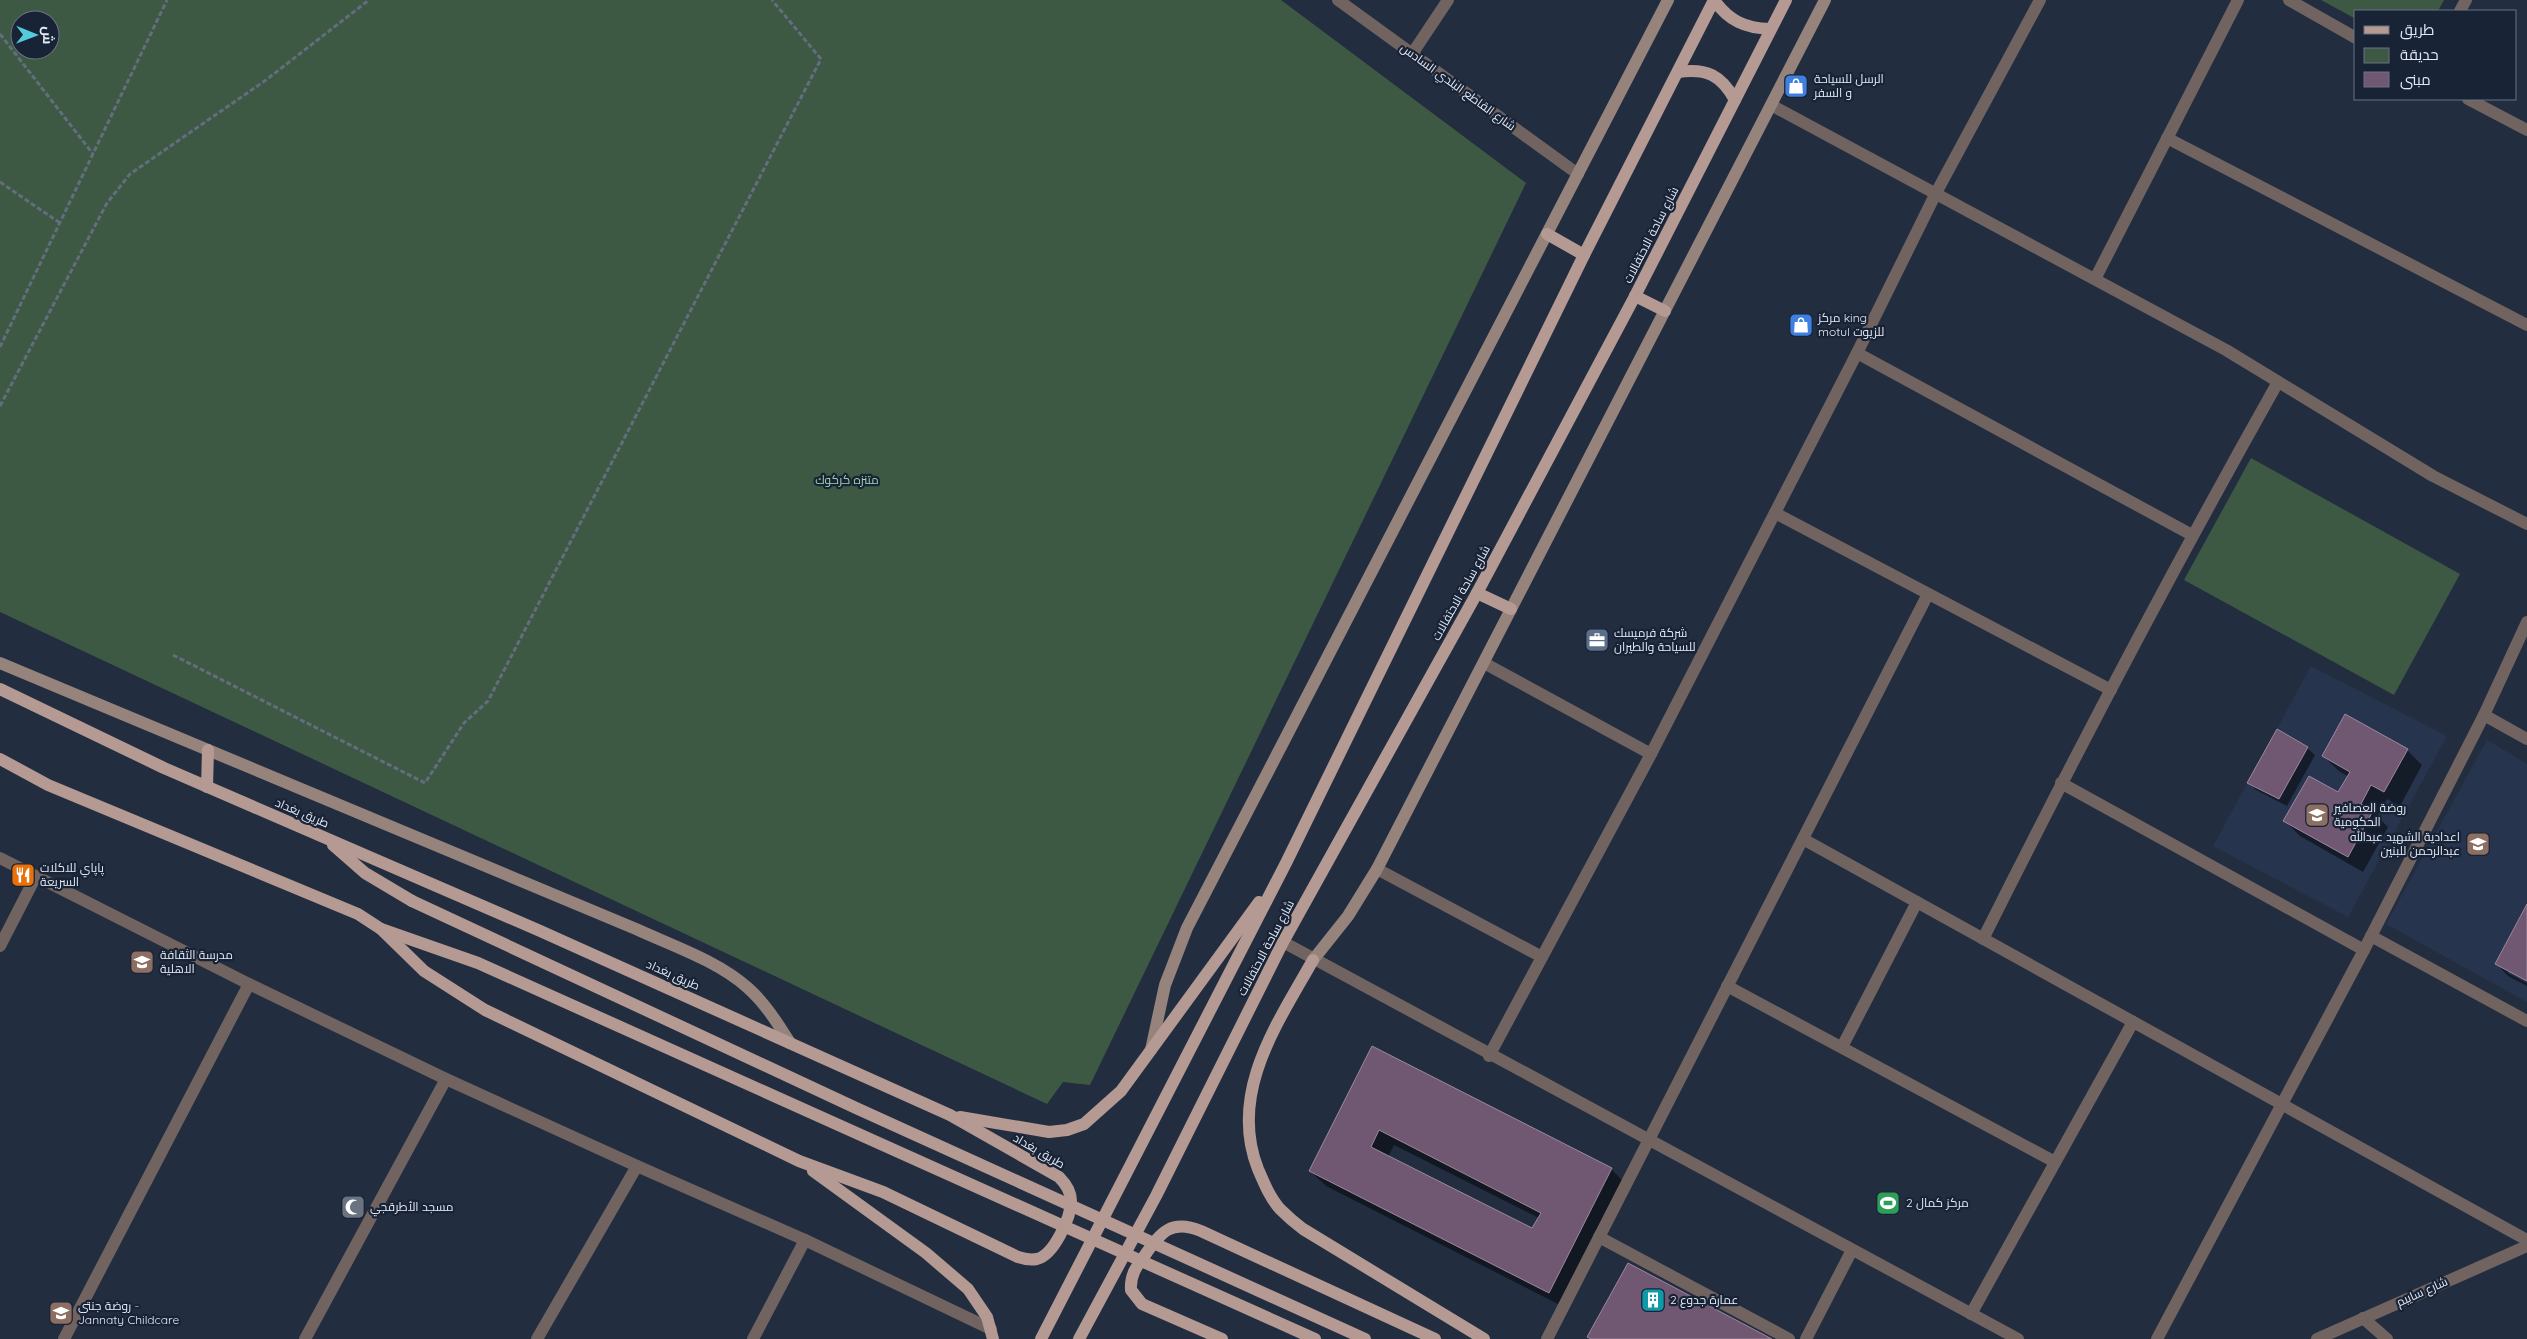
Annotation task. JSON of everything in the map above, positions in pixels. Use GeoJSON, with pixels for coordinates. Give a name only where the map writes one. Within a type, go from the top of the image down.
{"type":"FeatureCollection","features":[{"type":"Feature","properties":{"kind":"main road"},"geometry":{"type":"LineString","coordinates":[[1151,1052],[1166,985],[1187,928],[1668,0]]}},
{"type":"Feature","properties":{"kind":"main road"},"geometry":{"type":"LineString","coordinates":[[1714,0],[1724,14],[1738,23],[1753,28],[1770,29]]}},
{"type":"Feature","properties":{"kind":"main road","name":"شارع ساحة الاحتفالات"},"geometry":{"type":"LineString","coordinates":[[1041,1339],[1286,863],[1584,255],[1714,0]]}},
{"type":"Feature","properties":{"kind":"main road","name":"شارع ساحة الاحتفالات"},"geometry":{"type":"LineString","coordinates":[[1079,1339],[1156,1196],[1283,942],[1477,592],[1635,296],[1786,0]]}},
{"type":"Feature","properties":{"kind":"main road"},"geometry":{"type":"LineString","coordinates":[[1484,1339],[1303,1229],[1279,1208],[1265,1186],[1254,1159],[1249,1130],[1249,1097],[1259,1062],[1271,1035],[1313,960],[1348,916],[1377,870],[1825,0]]}},
{"type":"Feature","properties":{"kind":"main road"},"geometry":{"type":"LineString","coordinates":[[1678,72],[1696,70],[1713,74],[1726,85],[1735,100]]}},
{"type":"Feature","properties":{"kind":"main road"},"geometry":{"type":"LineString","coordinates":[[1547,234],[1584,255]]}},
{"type":"Feature","properties":{"kind":"main road"},"geometry":{"type":"LineString","coordinates":[[1635,296],[1665,311]]}},
{"type":"Feature","properties":{"kind":"main road"},"geometry":{"type":"LineString","coordinates":[[1477,592],[1512,609]]}},
{"type":"Feature","properties":{"kind":"main road"},"geometry":{"type":"LineString","coordinates":[[0,663],[636,929],[725,971],[748,988],[766,1007],[790,1043]]}},
{"type":"Feature","properties":{"kind":"main road","name":"طريق بغداد"},"geometry":{"type":"LineString","coordinates":[[0,689],[207,787],[538,930],[950,1115],[1059,1177],[1066,1183],[1070,1191],[1071,1208],[1054,1247],[1038,1259],[1018,1257],[883,1192],[799,1161],[486,1010],[424,971],[381,929],[358,914],[48,785],[0,759]]}},
{"type":"Feature","properties":{"kind":"main road"},"geometry":{"type":"LineString","coordinates":[[207,787],[208,750]]}},
{"type":"Feature","properties":{"kind":"main road"},"geometry":{"type":"LineString","coordinates":[[326,838],[366,873],[412,901],[856,1108],[1365,1339]]}},
{"type":"Feature","properties":{"kind":"main road"},"geometry":{"type":"LineString","coordinates":[[950,1115],[1049,1132],[1067,1130],[1084,1124],[1100,1112],[1121,1091],[1151,1052],[1286,863]]}},
{"type":"Feature","properties":{"kind":"main road"},"geometry":{"type":"LineString","coordinates":[[381,929],[446,951],[496,972],[1315,1339]]}},
{"type":"Feature","properties":{"kind":"main road"},"geometry":{"type":"LineString","coordinates":[[799,1161],[952,1274],[968,1289],[980,1305],[992,1334]]}},
{"type":"Feature","properties":{"kind":"main road"},"geometry":{"type":"LineString","coordinates":[[1222,1339],[1142,1304],[1131,1290],[1133,1273],[1158,1235],[1168,1229],[1178,1226],[1190,1226],[1435,1339]]}},
{"type":"Feature","properties":{"kind":"street"},"geometry":{"type":"LineString","coordinates":[[1412,54],[1448,0]]}},
{"type":"Feature","properties":{"kind":"street"},"geometry":{"type":"LineString","coordinates":[[1489,1056],[1651,754],[1857,352],[1936,192],[2040,0]]}},
{"type":"Feature","properties":{"kind":"street"},"geometry":{"type":"LineString","coordinates":[[2095,279],[2238,0]]}},
{"type":"Feature","properties":{"kind":"street"},"geometry":{"type":"LineString","coordinates":[[2289,0],[2354,37]]}},
{"type":"Feature","properties":{"kind":"street","name":"شارع القاطع البلدي السادس"},"geometry":{"type":"LineString","coordinates":[[1340,1],[1578,174]]}},
{"type":"Feature","properties":{"kind":"street"},"geometry":{"type":"LineString","coordinates":[[2470,100],[2527,130]]}},
{"type":"Feature","properties":{"kind":"street"},"geometry":{"type":"LineString","coordinates":[[1771,105],[1936,192],[2226,350],[2433,476],[2527,524]]}},
{"type":"Feature","properties":{"kind":"street"},"geometry":{"type":"LineString","coordinates":[[2167,138],[2527,325]]}},
{"type":"Feature","properties":{"kind":"street"},"geometry":{"type":"LineString","coordinates":[[1857,352],[2192,534]]}},
{"type":"Feature","properties":{"kind":"street"},"geometry":{"type":"LineString","coordinates":[[1983,939],[2061,783],[2192,534],[2278,382]]}},
{"type":"Feature","properties":{"kind":"street"},"geometry":{"type":"LineString","coordinates":[[1775,512],[2111,690]]}},
{"type":"Feature","properties":{"kind":"street"},"geometry":{"type":"LineString","coordinates":[[1547,1339],[1928,594]]}},
{"type":"Feature","properties":{"kind":"street"},"geometry":{"type":"LineString","coordinates":[[2157,1339],[2364,950],[2484,715],[2527,622]]}},
{"type":"Feature","properties":{"kind":"street"},"geometry":{"type":"LineString","coordinates":[[1484,663],[1651,754]]}},
{"type":"Feature","properties":{"kind":"street"},"geometry":{"type":"LineString","coordinates":[[2484,715],[2527,739]]}},
{"type":"Feature","properties":{"kind":"street"},"geometry":{"type":"LineString","coordinates":[[2061,783],[2364,950]]}},
{"type":"Feature","properties":{"kind":"street"},"geometry":{"type":"LineString","coordinates":[[1803,839],[2527,1240]]}},
{"type":"Feature","properties":{"kind":"street"},"geometry":{"type":"LineString","coordinates":[[0,858],[249,984],[446,1079],[805,1240],[992,1334]]}},
{"type":"Feature","properties":{"kind":"street"},"geometry":{"type":"LineString","coordinates":[[1377,870],[1542,957]]}},
{"type":"Feature","properties":{"kind":"street"},"geometry":{"type":"LineString","coordinates":[[0,946],[36,876]]}},
{"type":"Feature","properties":{"kind":"street"},"geometry":{"type":"LineString","coordinates":[[1842,1047],[1917,902]]}},
{"type":"Feature","properties":{"kind":"street"},"geometry":{"type":"LineString","coordinates":[[2371,936],[2527,1021]]}},
{"type":"Feature","properties":{"kind":"street"},"geometry":{"type":"LineString","coordinates":[[1283,942],[1489,1056],[2018,1339]]}},
{"type":"Feature","properties":{"kind":"street"},"geometry":{"type":"LineString","coordinates":[[64,1339],[249,984]]}},
{"type":"Feature","properties":{"kind":"street"},"geometry":{"type":"LineString","coordinates":[[1727,986],[2055,1162]]}},
{"type":"Feature","properties":{"kind":"street"},"geometry":{"type":"LineString","coordinates":[[1971,1314],[2133,1022]]}},
{"type":"Feature","properties":{"kind":"street"},"geometry":{"type":"LineString","coordinates":[[305,1339],[446,1079]]}},
{"type":"Feature","properties":{"kind":"street"},"geometry":{"type":"LineString","coordinates":[[537,1339],[637,1166]]}},
{"type":"Feature","properties":{"kind":"street"},"geometry":{"type":"LineString","coordinates":[[1599,1237],[1789,1339]]}},
{"type":"Feature","properties":{"kind":"street"},"geometry":{"type":"LineString","coordinates":[[753,1339],[805,1240]]}},
{"type":"Feature","properties":{"kind":"street","name":"شارع سايبم"},"geometry":{"type":"LineString","coordinates":[[2317,1339],[2527,1246]]}},
{"type":"Feature","properties":{"kind":"street"},"geometry":{"type":"LineString","coordinates":[[1806,1339],[1852,1250]]}},
{"type":"Feature","properties":{"kind":"street"},"geometry":{"type":"LineString","coordinates":[[2363,1318],[2387,1339]]}},
{"type":"Feature","properties":{"kind":"path"},"geometry":{"type":"LineString","coordinates":[[0,347],[167,0]]}},
{"type":"Feature","properties":{"kind":"path"},"geometry":{"type":"LineString","coordinates":[[0,406],[107,204],[130,174],[266,80],[369,0]]}},
{"type":"Feature","properties":{"kind":"path"},"geometry":{"type":"LineString","coordinates":[[173,655],[425,783],[464,723],[488,701],[821,59],[772,0]]}},
{"type":"Feature","properties":{"kind":"path"},"geometry":{"type":"LineString","coordinates":[[0,34],[93,154]]}},
{"type":"Feature","properties":{"kind":"path"},"geometry":{"type":"LineString","coordinates":[[0,182],[60,222]]}},
{"type":"Feature","properties":{"kind":"shaded area","name":"روضة العصافير الحكومية"},"geometry":{"type":"Polygon","coordinates":[[[2311,666],[2447,736],[2348,917],[2213,846],[2311,666]]]}},
{"type":"Feature","properties":{"kind":"shaded area","name":"اعدادية الشهيد عبدالله عبدالرحمن للبنين"},"geometry":{"type":"Polygon","coordinates":[[[2487,740],[2527,764],[2527,1002],[2386,924],[2487,740]]]}},
{"type":"Feature","properties":{"kind":"green space","name":"متنزه كركوك"},"geometry":{"type":"Polygon","coordinates":[[[0,0],[1281,0],[1526,183],[1090,1085],[1063,1082],[1047,1104],[0,612],[0,0]]]}},
{"type":"Feature","properties":{"kind":"green space"},"geometry":{"type":"Polygon","coordinates":[[[2321,0],[2444,0],[2439,10],[2354,10],[2354,18],[2321,0]]]}},
{"type":"Feature","properties":{"kind":"green space"},"geometry":{"type":"Polygon","coordinates":[[[2251,458],[2460,574],[2394,695],[2184,580],[2251,458]]]}},
{"type":"Feature","properties":{"kind":"building"},"geometry":{"type":"Polygon","coordinates":[[[2345,714],[2408,749],[2384,792],[2371,785],[2361,804],[2373,811],[2348,857],[2283,821],[2309,776],[2338,792],[2350,772],[2322,756],[2345,714]]]}},
{"type":"Feature","properties":{"kind":"building"},"geometry":{"type":"Polygon","coordinates":[[[2277,729],[2308,747],[2279,799],[2247,783],[2277,729]]]}},
{"type":"Feature","properties":{"kind":"building"},"geometry":{"type":"Polygon","coordinates":[[[2527,904],[2527,981],[2495,964],[2527,904]]]}},
{"type":"Feature","properties":{"kind":"building"},"geometry":{"type":"Polygon","coordinates":[[[1372,1046],[1612,1168],[1549,1293],[1309,1171],[1372,1046]],[[1379,1130],[1371,1147],[1532,1228],[1541,1213],[1379,1130]]]}},
{"type":"Feature","properties":{"kind":"building","name":"عمارة جدوع 2"},"geometry":{"type":"Polygon","coordinates":[[[1628,1263],[1772,1339],[1591,1339],[1587,1337],[1628,1263]]]}},
{"type":"Feature","properties":{"kind":"place","name":"الرسل للسياحة و السفر"},"geometry":{"type":"Point","coordinates":[1796,86]}},
{"type":"Feature","properties":{"kind":"place","name":"مركز king motul للزيوت"},"geometry":{"type":"Point","coordinates":[1801,325]}},
{"type":"Feature","properties":{"kind":"place","name":"شركة فرميسك للسياحة والطيران"},"geometry":{"type":"Point","coordinates":[1597,640]}},
{"type":"Feature","properties":{"kind":"place","name":"روضة العصافير الحكومية"},"geometry":{"type":"Point","coordinates":[2317,815]}},
{"type":"Feature","properties":{"kind":"place","name":"اعدادية الشهيد عبدالله عبدالرحمن للبنين"},"geometry":{"type":"Point","coordinates":[2478,844]}},
{"type":"Feature","properties":{"kind":"place","name":"پاپاي للاكلات السريعة"},"geometry":{"type":"Point","coordinates":[23,875]}},
{"type":"Feature","properties":{"kind":"place","name":"مدرسة الثقافة الاهلية"},"geometry":{"type":"Point","coordinates":[142,962]}},
{"type":"Feature","properties":{"kind":"place","name":"مركز كمال 2"},"geometry":{"type":"Point","coordinates":[1888,1203]}},
{"type":"Feature","properties":{"kind":"place","name":"مسجد الأطرقجي"},"geometry":{"type":"Point","coordinates":[353,1207]}},
{"type":"Feature","properties":{"kind":"place","name":"عمارة جدوع 2"},"geometry":{"type":"Point","coordinates":[1653,1300]}},
{"type":"Feature","properties":{"kind":"place","name":"روضة جنتي - Jannaty Childcare"},"geometry":{"type":"Point","coordinates":[61,1313]}}]}
